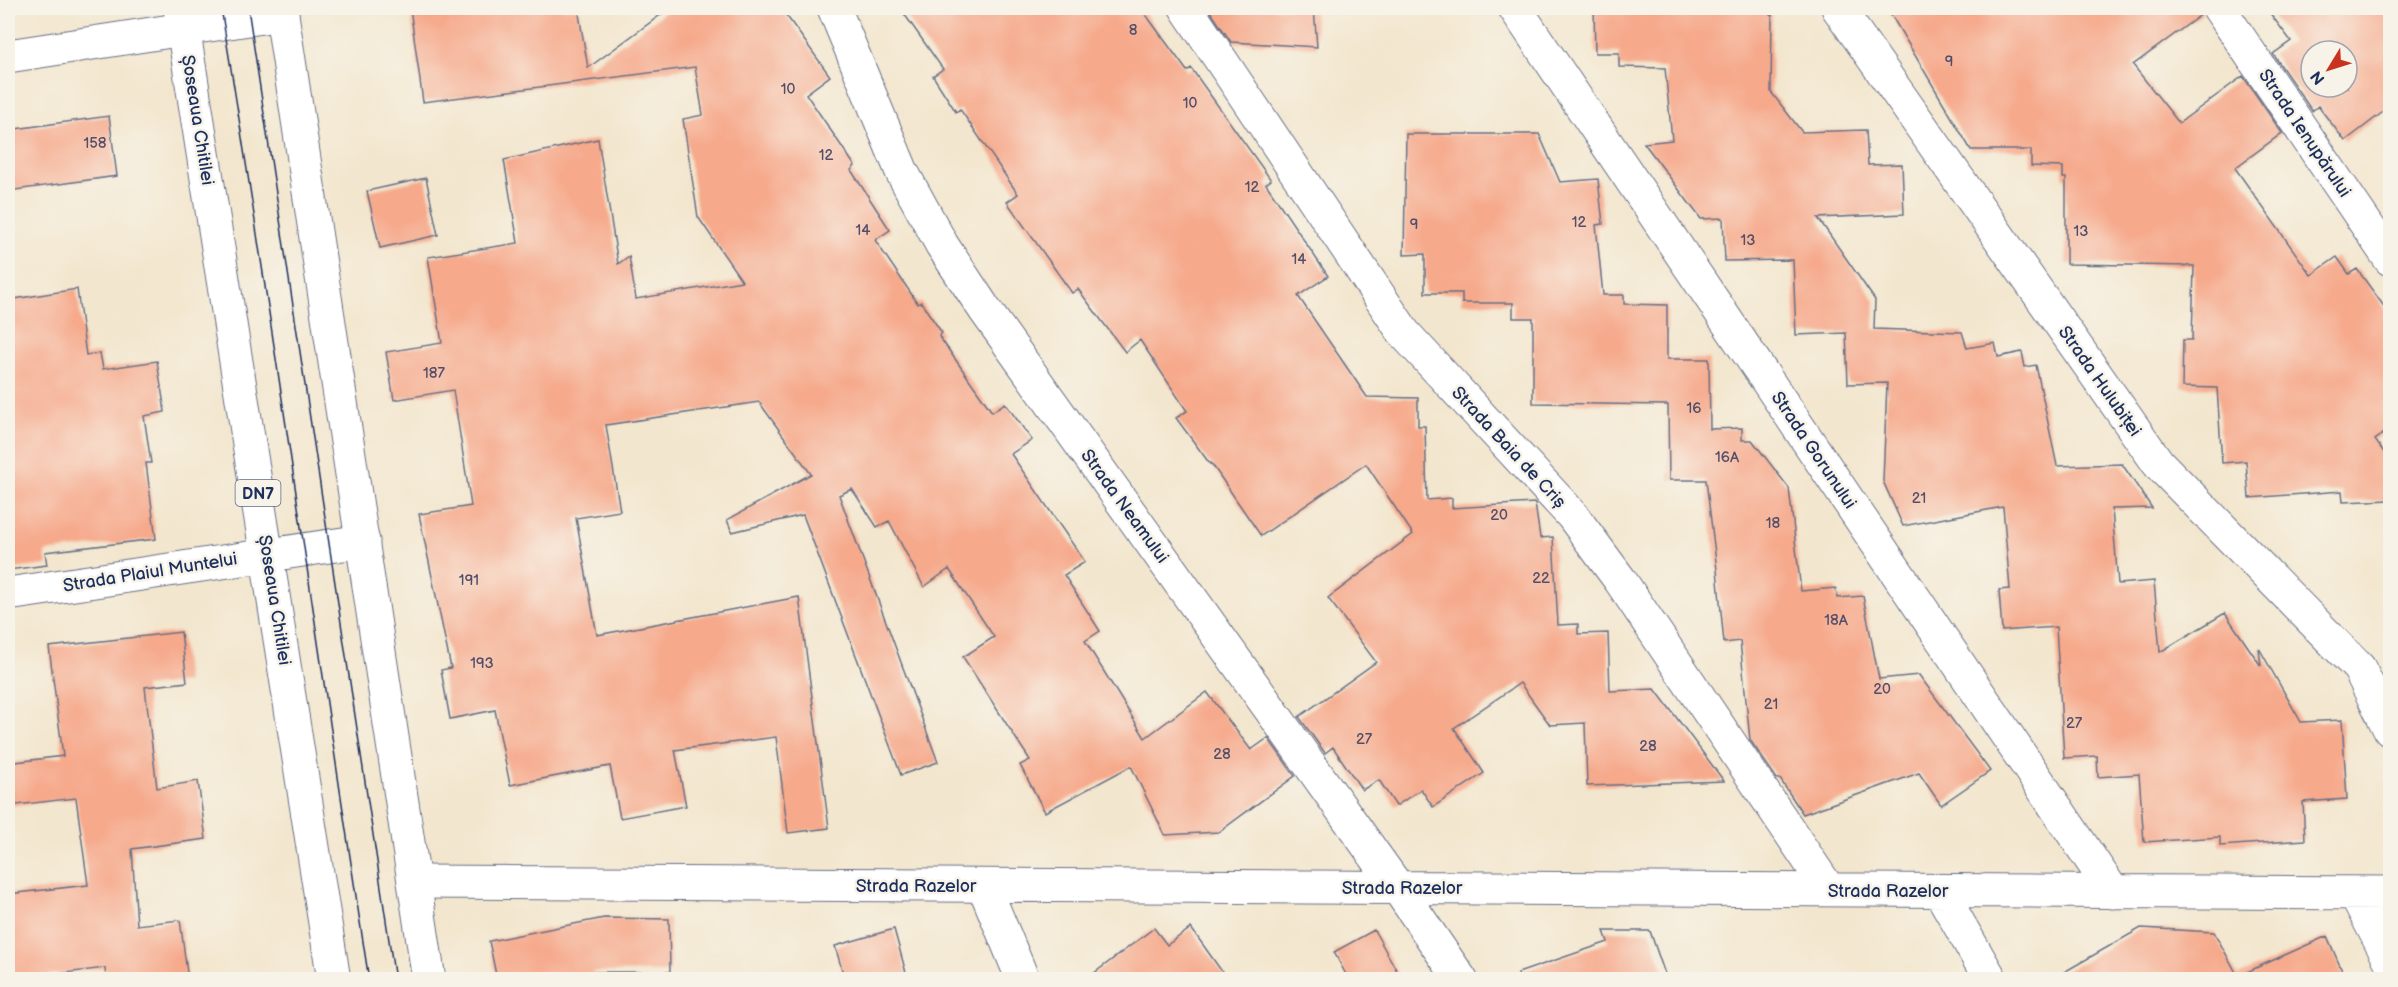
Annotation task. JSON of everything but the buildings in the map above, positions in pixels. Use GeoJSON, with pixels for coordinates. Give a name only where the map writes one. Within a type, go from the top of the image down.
{"type":"FeatureCollection","features":[{"type":"Feature","properties":{"kind":"street","name":"Strada Neamului"},"geometry":{"type":"LineString","coordinates":[[834,8],[902,172],[942,245],[985,310],[1398,888],[1461,980]]}},
{"type":"Feature","properties":{"kind":"street","name":"Strada Baia de Criș"},"geometry":{"type":"LineString","coordinates":[[1186,8],[1404,333],[1572,515],[1620,580],[1829,890]]}},
{"type":"Feature","properties":{"kind":"street","name":"Strada Gorunului"},"geometry":{"type":"LineString","coordinates":[[1515,8],[2113,892]]}},
{"type":"Feature","properties":{"kind":"street","name":"Strada Hulubiței"},"geometry":{"type":"LineString","coordinates":[[1838,8],[2158,463],[2359,668],[2391,730]]}},
{"type":"Feature","properties":{"kind":"street","name":"Strada Ienupărului"},"geometry":{"type":"LineString","coordinates":[[2219,8],[2391,259]]}},
{"type":"Feature","properties":{"kind":"street"},"geometry":{"type":"LineString","coordinates":[[8,56],[182,18],[282,11],[429,980]]}},
{"type":"Feature","properties":{"kind":"street","name":"Șoseaua Chitilei"},"geometry":{"type":"LineString","coordinates":[[182,18],[334,980]]}},
{"type":"Feature","properties":{"kind":"street","name":"Strada Plaiul Muntelui"},"geometry":{"type":"LineString","coordinates":[[8,594],[363,541]]}},
{"type":"Feature","properties":{"kind":"street","name":"Strada Razelor"},"geometry":{"type":"LineString","coordinates":[[414,882],[2391,893]]}},
{"type":"Feature","properties":{"kind":"street"},"geometry":{"type":"LineString","coordinates":[[984,886],[1023,980]]}},
{"type":"Feature","properties":{"kind":"street"},"geometry":{"type":"LineString","coordinates":[[1940,891],[1991,980]]}},
{"type":"Feature","properties":{"kind":"street"},"geometry":{"type":"LineString","coordinates":[[2355,892],[2391,960]]}},
{"type":"Feature","properties":{"kind":"tram line"},"geometry":{"type":"LineString","coordinates":[[221,8],[260,251],[369,980]]}},
{"type":"Feature","properties":{"kind":"tram line"},"geometry":{"type":"LineString","coordinates":[[248,8],[395,980]]}}]}
